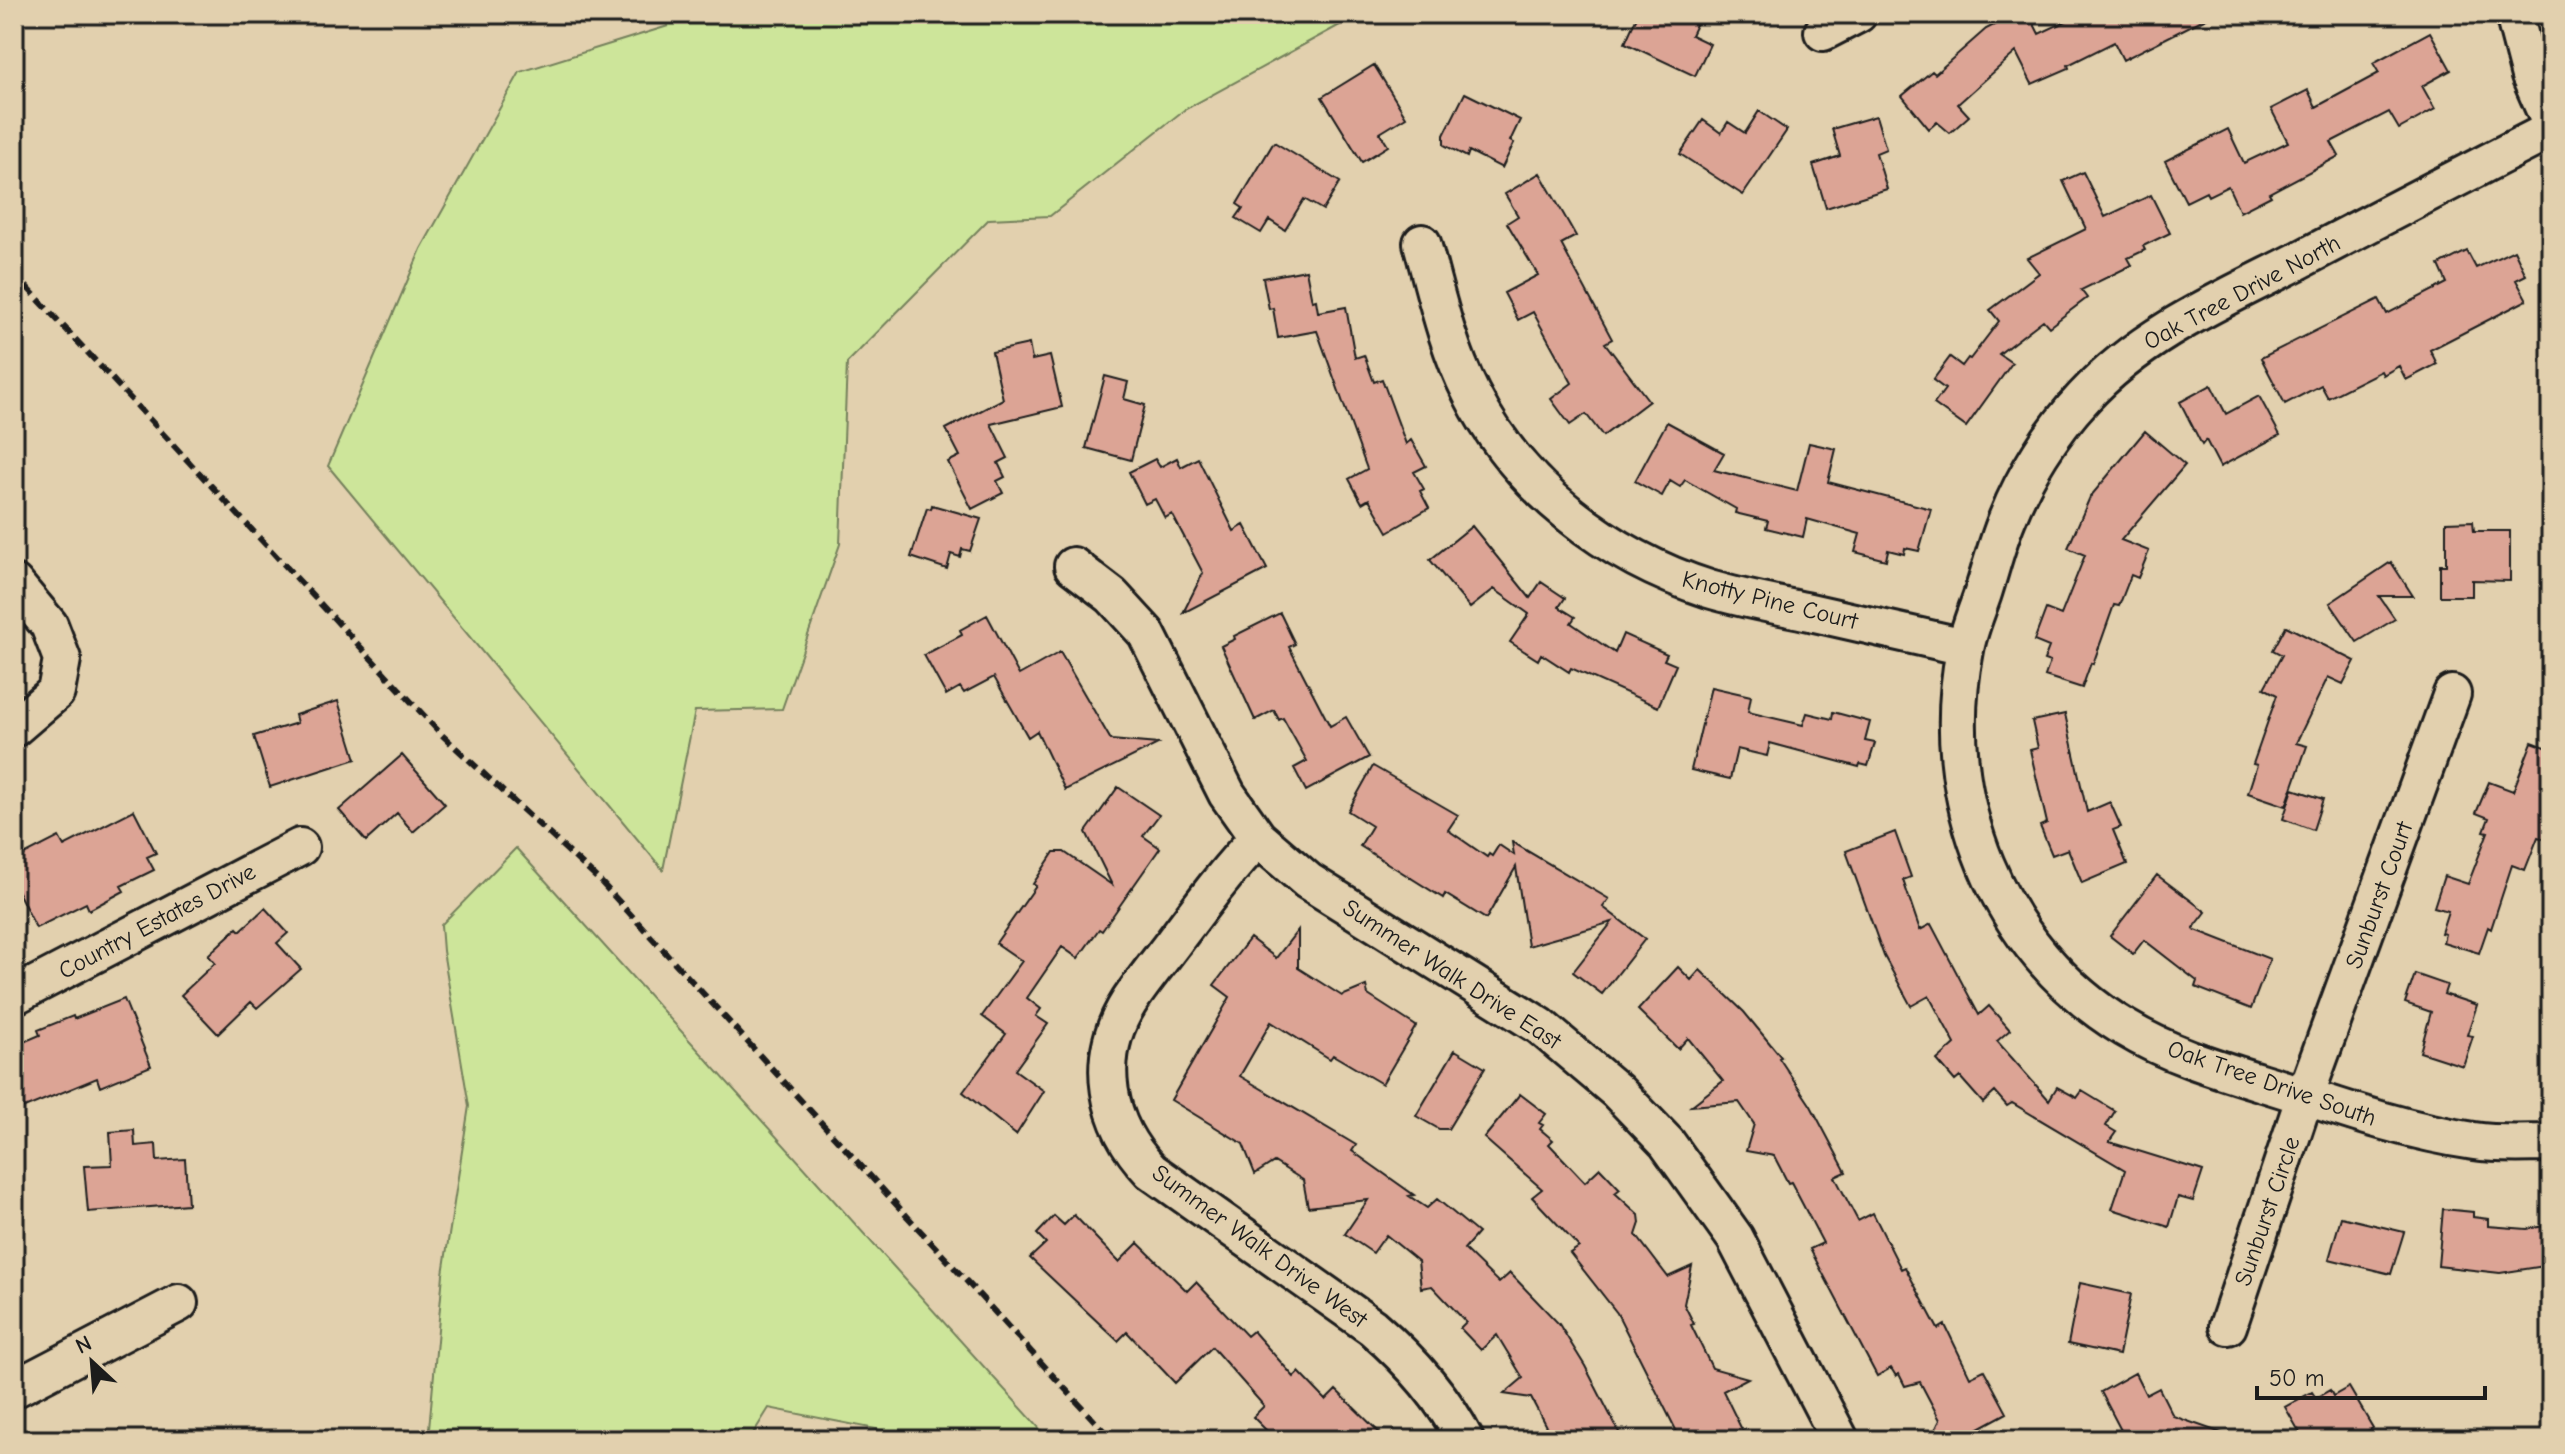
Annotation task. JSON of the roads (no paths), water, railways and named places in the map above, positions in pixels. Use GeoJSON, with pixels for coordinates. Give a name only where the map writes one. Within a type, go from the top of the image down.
{"type":"FeatureCollection","features":[{"type":"Feature","properties":{"kind":"street"},"geometry":{"type":"LineString","coordinates":[[1823,32],[1858,14]]}},
{"type":"Feature","properties":{"kind":"street"},"geometry":{"type":"LineString","coordinates":[[2514,14],[2530,76],[2551,127]]}},
{"type":"Feature","properties":{"kind":"street","name":"Oak Tree Drive North"},"geometry":{"type":"LineString","coordinates":[[1981,857],[1966,803],[1960,761],[1958,703],[1965,647],[2006,520],[2024,481],[2083,398],[2114,368],[2172,325],[2551,127]]}},
{"type":"Feature","properties":{"kind":"street","name":"Knotty Pine Court"},"geometry":{"type":"LineString","coordinates":[[1422,243],[1445,328],[1476,401],[1494,432],[1520,465],[1550,497],[1582,524],[1629,555],[1708,589],[1965,647]]}},
{"type":"Feature","properties":{"kind":"street","name":"Summer Walk Drive East"},"geometry":{"type":"LineString","coordinates":[[1073,566],[1112,596],[1146,633],[1227,794],[1258,838],[1308,881],[1540,1026],[1638,1112],[1676,1154],[1735,1238],[1840,1440]]}},
{"type":"Feature","properties":{"kind":"street"},"geometry":{"type":"LineString","coordinates":[[14,583],[49,625],[62,659],[56,692],[14,728]]}},
{"type":"Feature","properties":{"kind":"street","name":"Sunburst Court"},"geometry":{"type":"LineString","coordinates":[[2305,1096],[2452,694]]}},
{"type":"Feature","properties":{"kind":"street","name":"Summer Walk Drive West"},"geometry":{"type":"LineString","coordinates":[[1258,838],[1226,871],[1127,1004],[1111,1042],[1109,1056],[1108,1085],[1114,1112],[1125,1138],[1151,1171],[1393,1345],[1440,1398],[1465,1440]]}},
{"type":"Feature","properties":{"kind":"street","name":"Country Estates Drive"},"geometry":{"type":"LineString","coordinates":[[14,996],[300,847]]}},
{"type":"Feature","properties":{"kind":"street","name":"Oak Tree Drive South"},"geometry":{"type":"LineString","coordinates":[[1981,857],[2001,899],[2050,966],[2092,1005],[2164,1049],[2405,1127],[2447,1137],[2519,1144],[2551,1143]]}},
{"type":"Feature","properties":{"kind":"street","name":"Sunburst Circle"},"geometry":{"type":"LineString","coordinates":[[2228,1326],[2305,1096]]}},
{"type":"Feature","properties":{"kind":"street"},"geometry":{"type":"LineString","coordinates":[[14,1389],[179,1303]]}},
{"type":"Feature","properties":{"kind":"railway"},"geometry":{"type":"LineString","coordinates":[[14,273],[442,735],[601,882],[1112,1440]]}}]}
